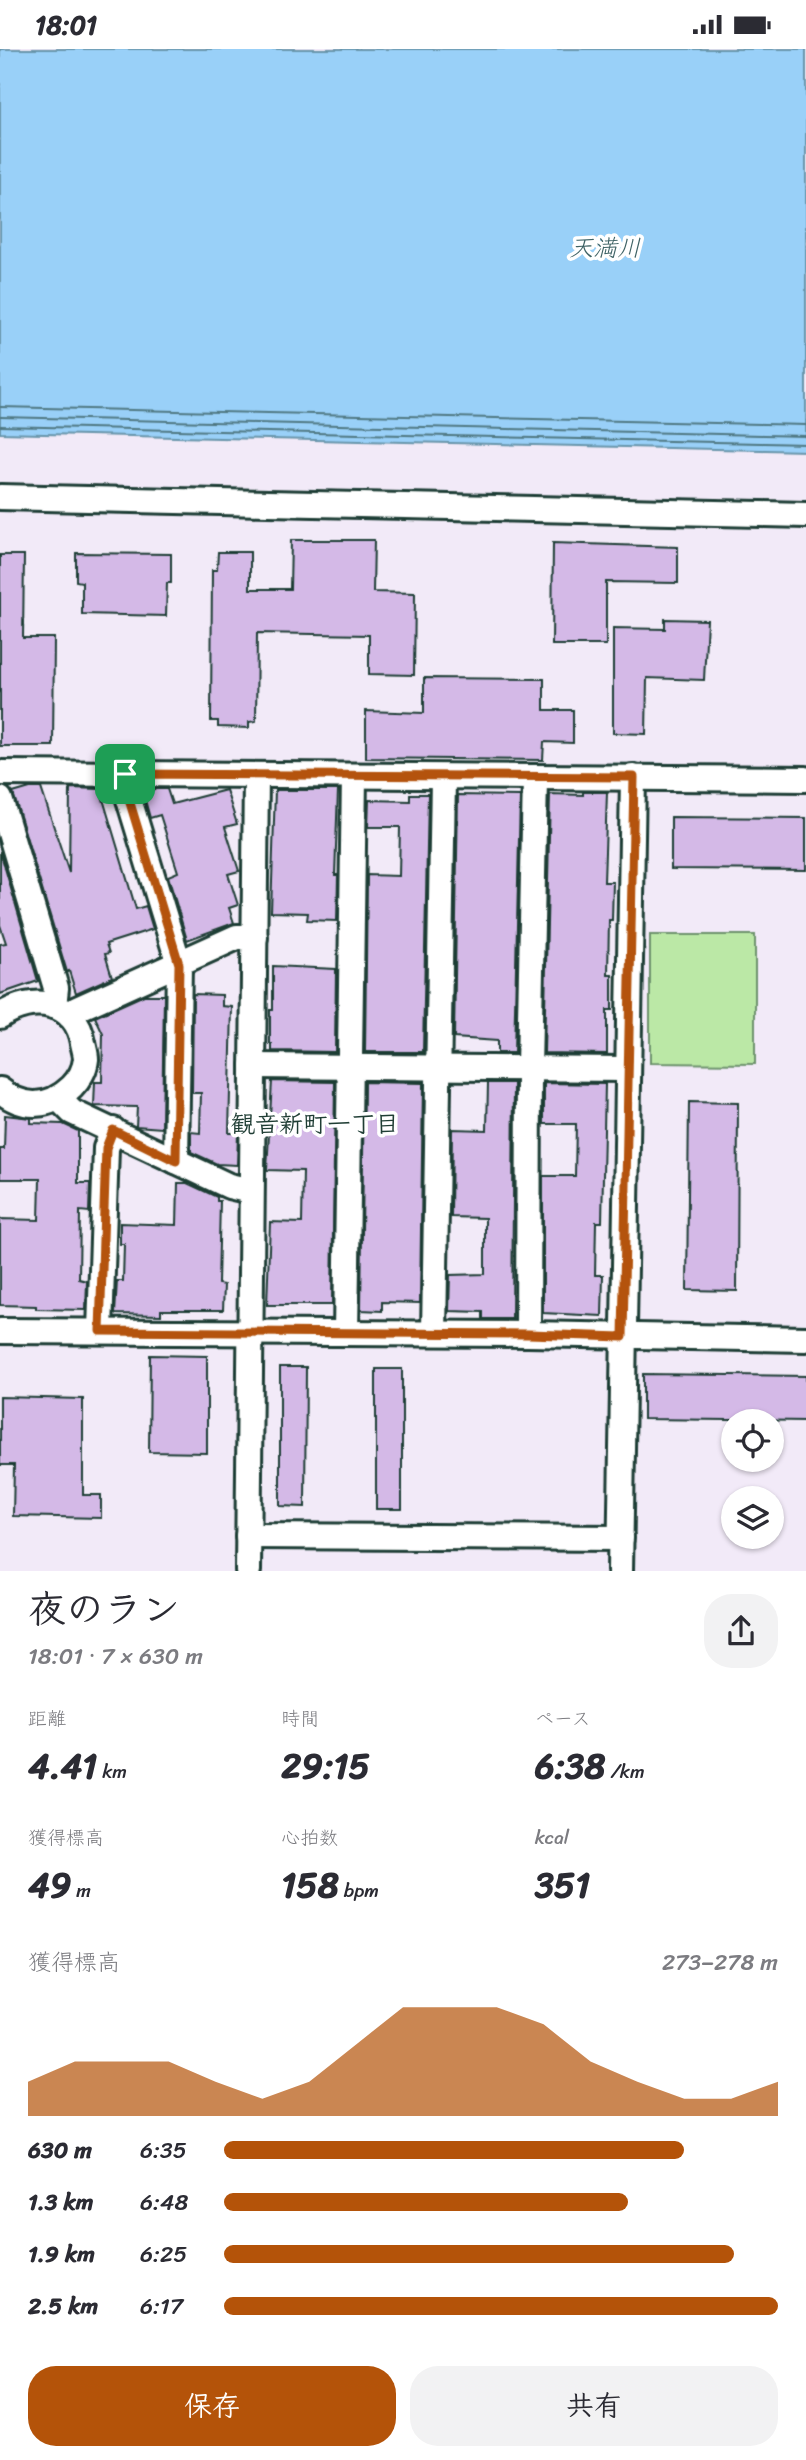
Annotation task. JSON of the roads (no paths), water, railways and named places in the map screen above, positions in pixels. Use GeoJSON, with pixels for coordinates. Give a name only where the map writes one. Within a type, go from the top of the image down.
{"type":"FeatureCollection","features":[{"type":"Feature","properties":{"kind":"street"},"geometry":{"type":"LineString","coordinates":[[0,497],[806,515]]}},
{"type":"Feature","properties":{"kind":"street"},"geometry":{"type":"LineString","coordinates":[[0,773],[806,779]]}},
{"type":"Feature","properties":{"kind":"street"},"geometry":{"type":"LineString","coordinates":[[125,774],[127,793],[179,964],[176,1161]]}},
{"type":"Feature","properties":{"kind":"street"},"geometry":{"type":"LineString","coordinates":[[248,1571],[256,775]]}},
{"type":"Feature","properties":{"kind":"street"},"geometry":{"type":"LineString","coordinates":[[346,1333],[354,776]]}},
{"type":"Feature","properties":{"kind":"street"},"geometry":{"type":"LineString","coordinates":[[620,1571],[634,777]]}},
{"type":"Feature","properties":{"kind":"street"},"geometry":{"type":"LineString","coordinates":[[434,1333],[443,778]]}},
{"type":"Feature","properties":{"kind":"street"},"geometry":{"type":"LineString","coordinates":[[528,1334],[529,1068],[535,778]]}},
{"type":"Feature","properties":{"kind":"street"},"geometry":{"type":"LineString","coordinates":[[0,799],[62,1011]]}},
{"type":"Feature","properties":{"kind":"street"},"geometry":{"type":"LineString","coordinates":[[62,1011],[77,1009],[237,937],[255,937]]}},
{"type":"Feature","properties":{"kind":"street"},"geometry":{"type":"LineString","coordinates":[[0,1016],[21,1004],[45,1003],[62,1011],[81,1030],[86,1059],[79,1080],[60,1099],[42,1104],[20,1103],[0,1090]]}},
{"type":"Feature","properties":{"kind":"street"},"geometry":{"type":"LineString","coordinates":[[253,1066],[627,1069]]}},
{"type":"Feature","properties":{"kind":"street"},"geometry":{"type":"LineString","coordinates":[[60,1099],[72,1112],[229,1186],[251,1191]]}},
{"type":"Feature","properties":{"kind":"street"},"geometry":{"type":"LineString","coordinates":[[100,1331],[106,1148],[113,1130]]}},
{"type":"Feature","properties":{"kind":"street"},"geometry":{"type":"LineString","coordinates":[[0,1331],[434,1333],[806,1339]]}},
{"type":"Feature","properties":{"kind":"street"},"geometry":{"type":"LineString","coordinates":[[248,1536],[621,1538]]}},
{"type":"Feature","properties":{"kind":"water","name":"天満川"},"geometry":{"type":"Polygon","coordinates":[[[0,49],[806,49],[806,451],[0,433],[0,49]]]}},
{"type":"Feature","properties":{"kind":"district","name":"観音新町一丁目"},"geometry":{"type":"Point","coordinates":[315,1124]}}]}
